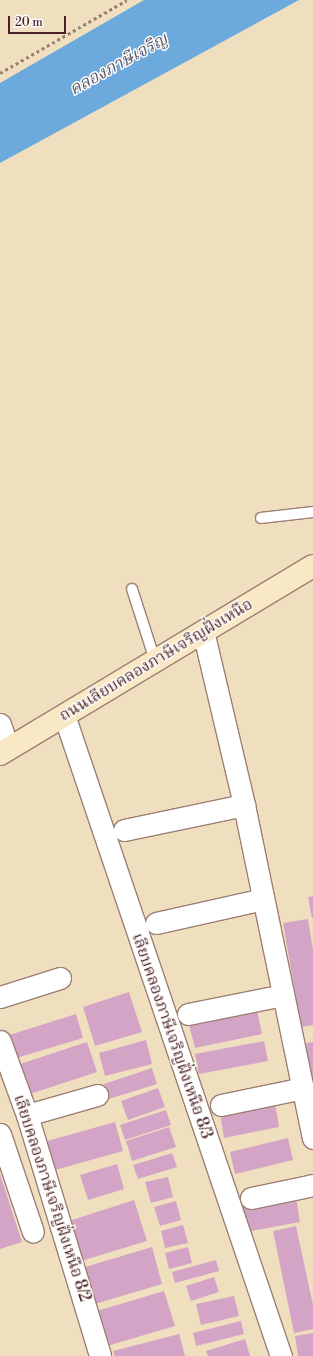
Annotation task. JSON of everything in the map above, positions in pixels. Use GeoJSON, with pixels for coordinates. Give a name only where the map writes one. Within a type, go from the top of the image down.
{"type":"FeatureCollection","features":[{"type":"Feature","properties":{"kind":"main road","name":"ถนนเลียบคลองภาษีเจริญฝั่งเหนือ"},"geometry":{"type":"LineString","coordinates":[[4,751],[203,631],[312,571]]}},
{"type":"Feature","properties":{"kind":"street"},"geometry":{"type":"LineString","coordinates":[[203,631],[244,805],[313,1138]]}},
{"type":"Feature","properties":{"kind":"street","name":"เลียบคลองภาษีเจริญฝั่งเหนือ 8/3"},"geometry":{"type":"LineString","coordinates":[[64,716],[281,1356]]}},
{"type":"Feature","properties":{"kind":"street"},"geometry":{"type":"LineString","coordinates":[[0,724],[4,751]]}},
{"type":"Feature","properties":{"kind":"street"},"geometry":{"type":"LineString","coordinates":[[124,830],[244,805]]}},
{"type":"Feature","properties":{"kind":"street"},"geometry":{"type":"LineString","coordinates":[[156,923],[263,899]]}},
{"type":"Feature","properties":{"kind":"street"},"geometry":{"type":"LineString","coordinates":[[0,997],[60,978]]}},
{"type":"Feature","properties":{"kind":"street"},"geometry":{"type":"LineString","coordinates":[[188,1014],[283,995]]}},
{"type":"Feature","properties":{"kind":"street","name":"เลียบคลองภาษีเจริญฝั่งเหนือ 8/2"},"geometry":{"type":"LineString","coordinates":[[0,1041],[27,1115],[100,1356]]}},
{"type":"Feature","properties":{"kind":"street"},"geometry":{"type":"LineString","coordinates":[[221,1105],[303,1088]]}},
{"type":"Feature","properties":{"kind":"street"},"geometry":{"type":"LineString","coordinates":[[27,1115],[97,1095]]}},
{"type":"Feature","properties":{"kind":"street"},"geometry":{"type":"LineString","coordinates":[[0,1134],[34,1232]]}},
{"type":"Feature","properties":{"kind":"street"},"geometry":{"type":"LineString","coordinates":[[251,1198],[313,1185]]}},
{"type":"Feature","properties":{"kind":"lane"},"geometry":{"type":"LineString","coordinates":[[261,518],[313,512]]}},
{"type":"Feature","properties":{"kind":"lane"},"geometry":{"type":"LineString","coordinates":[[132,589],[155,660]]}},
{"type":"Feature","properties":{"kind":"path"},"geometry":{"type":"LineString","coordinates":[[0,73],[127,0]]}},
{"type":"Feature","properties":{"kind":"water","name":"คลองภาษีเจริญ"},"geometry":{"type":"Polygon","coordinates":[[[144,0],[299,0],[0,163],[0,83],[144,0]]]}},
{"type":"Feature","properties":{"kind":"building"},"geometry":{"type":"Polygon","coordinates":[[[313,896],[313,918],[312,918],[308,897],[313,896]]]}},
{"type":"Feature","properties":{"kind":"building"},"geometry":{"type":"Polygon","coordinates":[[[308,919],[313,950],[313,1025],[301,1027],[283,923],[308,919]]]}},
{"type":"Feature","properties":{"kind":"building"},"geometry":{"type":"Polygon","coordinates":[[[129,992],[142,1032],[95,1046],[83,1007],[129,992]]]}},
{"type":"Feature","properties":{"kind":"building"},"geometry":{"type":"Polygon","coordinates":[[[257,1010],[262,1034],[195,1048],[189,1025],[257,1010]]]}},
{"type":"Feature","properties":{"kind":"building"},"geometry":{"type":"Polygon","coordinates":[[[76,1014],[83,1038],[10,1060],[3,1037],[76,1014]]]}},
{"type":"Feature","properties":{"kind":"building"},"geometry":{"type":"Polygon","coordinates":[[[146,1040],[152,1064],[105,1076],[99,1053],[146,1040]]]}},
{"type":"Feature","properties":{"kind":"building"},"geometry":{"type":"Polygon","coordinates":[[[264,1041],[268,1061],[199,1074],[195,1054],[264,1041]]]}},
{"type":"Feature","properties":{"kind":"building"},"geometry":{"type":"Polygon","coordinates":[[[87,1042],[97,1072],[24,1096],[14,1066],[87,1042]]]}},
{"type":"Feature","properties":{"kind":"building"},"geometry":{"type":"Polygon","coordinates":[[[313,1042],[313,1099],[300,1044],[313,1042]]]}},
{"type":"Feature","properties":{"kind":"building"},"geometry":{"type":"Polygon","coordinates":[[[152,1068],[157,1084],[109,1099],[104,1084],[152,1068]]]}},
{"type":"Feature","properties":{"kind":"building"},"geometry":{"type":"Polygon","coordinates":[[[158,1088],[165,1107],[128,1120],[121,1101],[158,1088]]]}},
{"type":"Feature","properties":{"kind":"building"},"geometry":{"type":"Polygon","coordinates":[[[275,1103],[279,1127],[224,1138],[220,1113],[275,1103]]]}},
{"type":"Feature","properties":{"kind":"building"},"geometry":{"type":"Polygon","coordinates":[[[166,1110],[171,1125],[125,1140],[120,1125],[166,1110]]]}},
{"type":"Feature","properties":{"kind":"building"},"geometry":{"type":"Polygon","coordinates":[[[115,1122],[123,1151],[48,1172],[40,1143],[115,1122]]]}},
{"type":"Feature","properties":{"kind":"building"},"geometry":{"type":"Polygon","coordinates":[[[169,1127],[176,1147],[132,1161],[126,1141],[169,1127]]]}},
{"type":"Feature","properties":{"kind":"building"},"geometry":{"type":"Polygon","coordinates":[[[288,1138],[293,1160],[235,1174],[230,1152],[288,1138]]]}},
{"type":"Feature","properties":{"kind":"building"},"geometry":{"type":"Polygon","coordinates":[[[172,1153],[177,1167],[138,1179],[133,1165],[172,1153]]]}},
{"type":"Feature","properties":{"kind":"building"},"geometry":{"type":"Polygon","coordinates":[[[117,1164],[124,1189],[88,1200],[80,1175],[117,1164]]]}},
{"type":"Feature","properties":{"kind":"building"},"geometry":{"type":"Polygon","coordinates":[[[0,1174],[22,1242],[0,1249],[0,1174]]]}},
{"type":"Feature","properties":{"kind":"building"},"geometry":{"type":"Polygon","coordinates":[[[168,1177],[173,1197],[151,1203],[145,1182],[168,1177]]]}},
{"type":"Feature","properties":{"kind":"building"},"geometry":{"type":"Polygon","coordinates":[[[296,1197],[300,1222],[246,1232],[242,1207],[296,1197]]]}},
{"type":"Feature","properties":{"kind":"building"},"geometry":{"type":"Polygon","coordinates":[[[134,1200],[147,1241],[81,1261],[69,1221],[134,1200]]]}},
{"type":"Feature","properties":{"kind":"building"},"geometry":{"type":"Polygon","coordinates":[[[176,1201],[181,1220],[160,1226],[154,1207],[176,1201]]]}},
{"type":"Feature","properties":{"kind":"building"},"geometry":{"type":"Polygon","coordinates":[[[183,1225],[188,1243],[165,1248],[161,1231],[183,1225]]]}},
{"type":"Feature","properties":{"kind":"building"},"geometry":{"type":"Polygon","coordinates":[[[296,1226],[313,1305],[313,1329],[294,1333],[273,1231],[296,1226]]]}},
{"type":"Feature","properties":{"kind":"building"},"geometry":{"type":"Polygon","coordinates":[[[152,1247],[162,1284],[95,1304],[85,1267],[152,1247]]]}},
{"type":"Feature","properties":{"kind":"building"},"geometry":{"type":"Polygon","coordinates":[[[188,1247],[192,1263],[169,1269],[165,1253],[188,1247]]]}},
{"type":"Feature","properties":{"kind":"building"},"geometry":{"type":"Polygon","coordinates":[[[216,1260],[219,1271],[175,1283],[172,1272],[216,1260]]]}},
{"type":"Feature","properties":{"kind":"building"},"geometry":{"type":"Polygon","coordinates":[[[214,1277],[219,1292],[191,1301],[186,1286],[214,1277]]]}},
{"type":"Feature","properties":{"kind":"building"},"geometry":{"type":"Polygon","coordinates":[[[164,1291],[175,1326],[107,1346],[97,1311],[164,1291]]]}},
{"type":"Feature","properties":{"kind":"building"},"geometry":{"type":"Polygon","coordinates":[[[234,1296],[239,1316],[201,1325],[196,1304],[234,1296]]]}},
{"type":"Feature","properties":{"kind":"building"},"geometry":{"type":"Polygon","coordinates":[[[241,1321],[244,1334],[196,1346],[193,1333],[241,1321]]]}},
{"type":"Feature","properties":{"kind":"building"},"geometry":{"type":"Polygon","coordinates":[[[313,1333],[313,1356],[298,1356],[295,1336],[313,1333]]]}},
{"type":"Feature","properties":{"kind":"building"},"geometry":{"type":"Polygon","coordinates":[[[179,1334],[185,1356],[115,1356],[113,1351],[179,1334]]]}},
{"type":"Feature","properties":{"kind":"building"},"geometry":{"type":"Polygon","coordinates":[[[245,1339],[250,1356],[208,1356],[206,1351],[245,1339]]]}}]}
